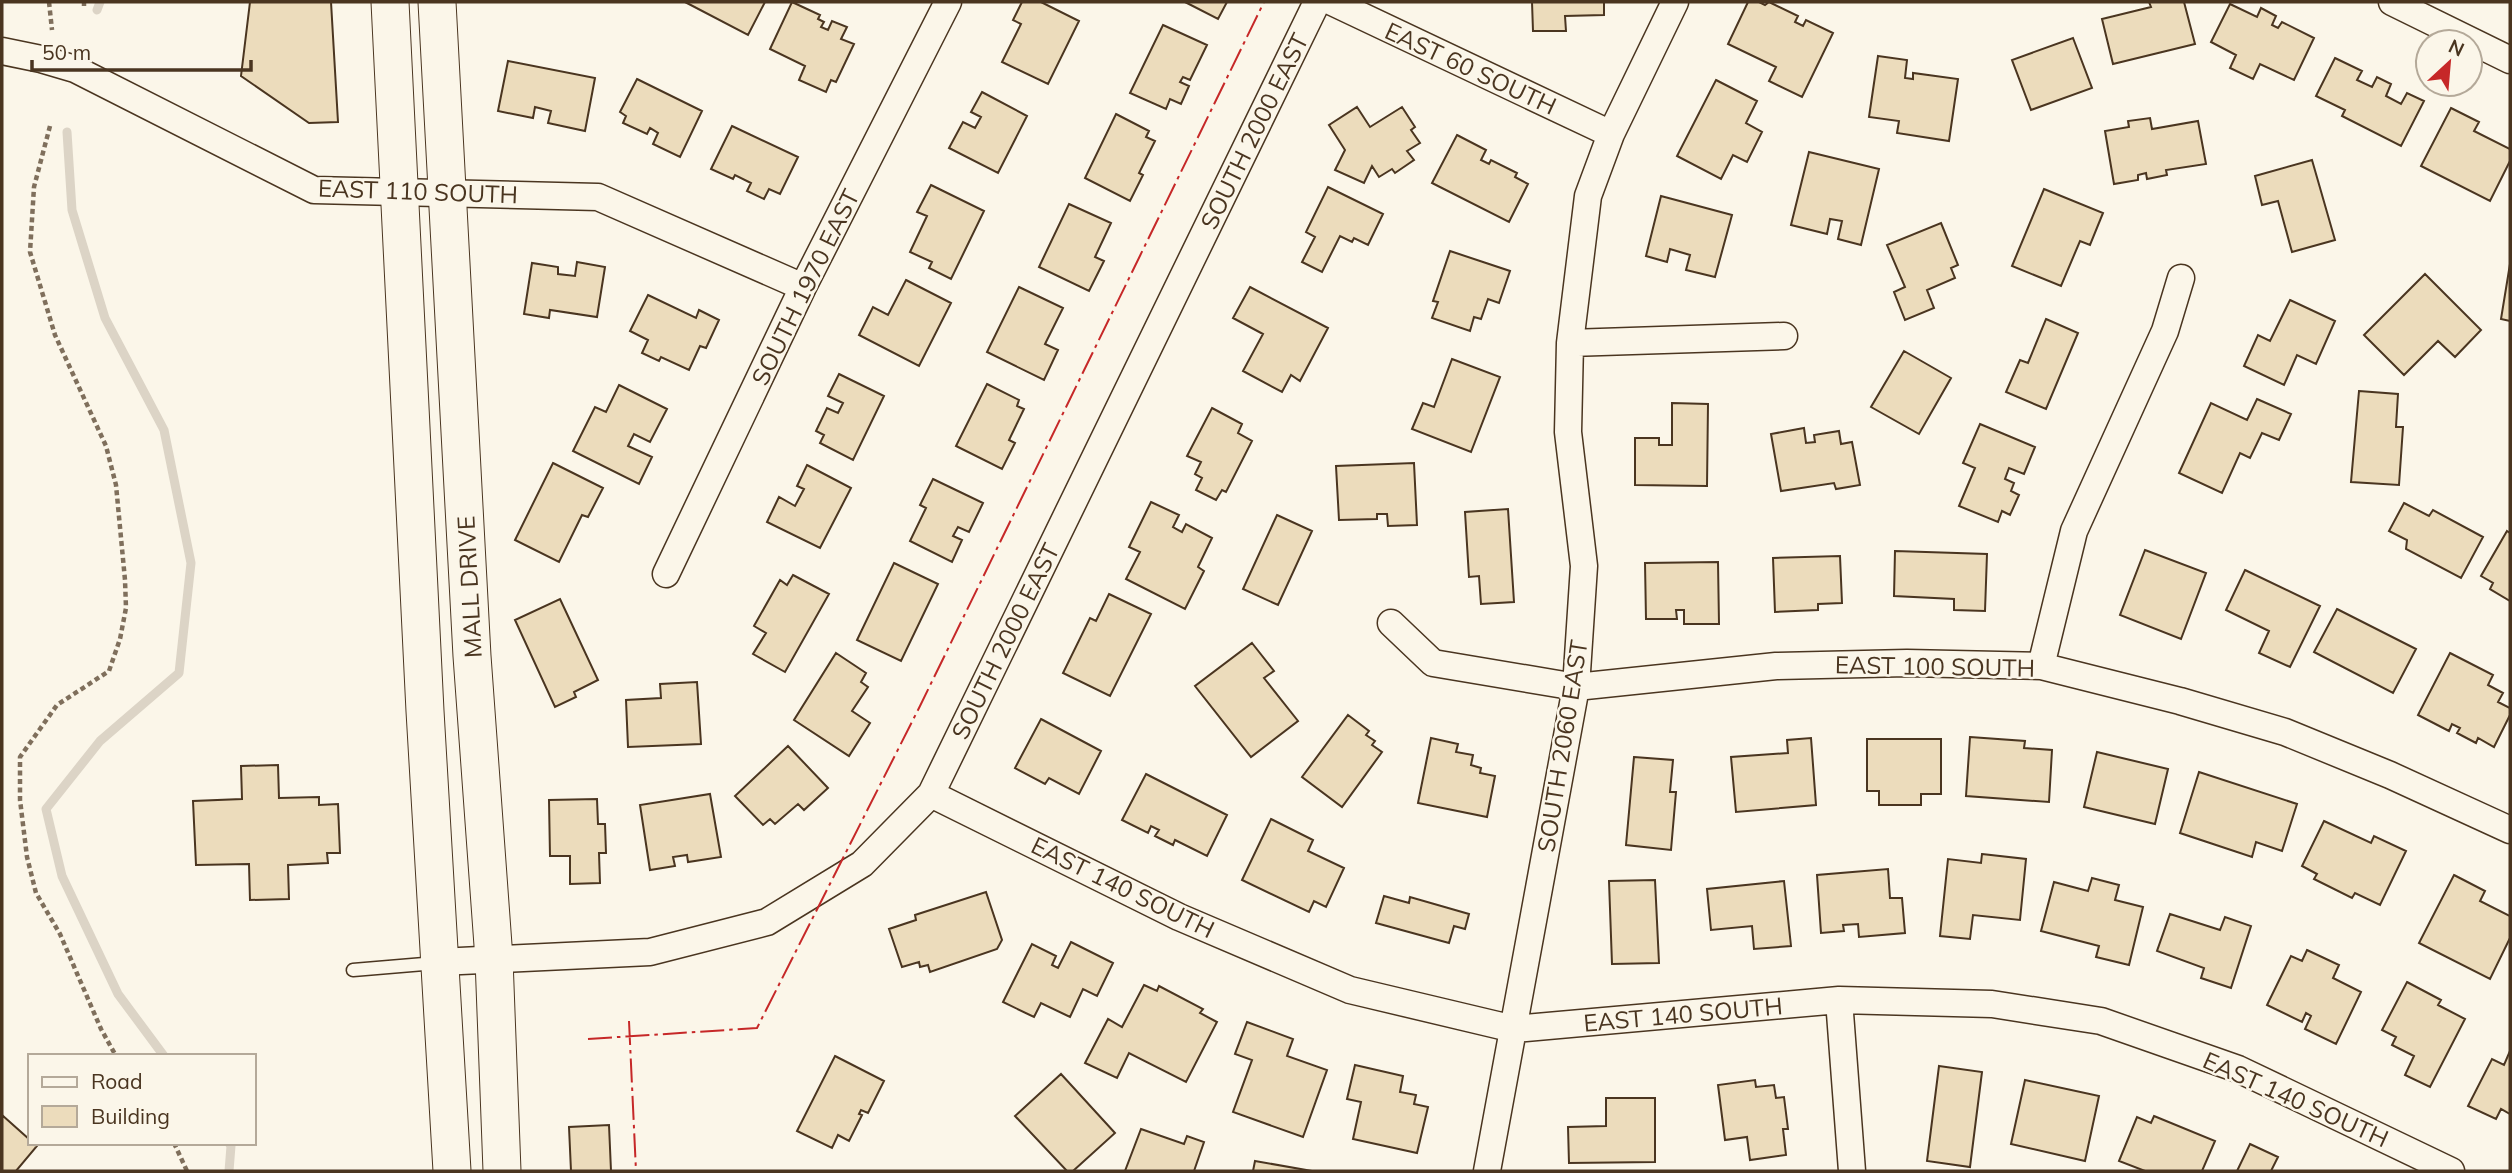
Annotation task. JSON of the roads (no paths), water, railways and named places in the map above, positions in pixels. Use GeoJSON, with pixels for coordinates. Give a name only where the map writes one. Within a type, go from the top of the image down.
{"type":"FeatureCollection","features":[{"type":"Feature","properties":{"kind":"main road","name":"MALL DRIVE"},"geometry":{"type":"LineString","coordinates":[[390,2],[452,1171]]}},
{"type":"Feature","properties":{"kind":"main road","name":"MALL DRIVE"},"geometry":{"type":"LineString","coordinates":[[438,2],[472,656],[494,959],[502,1171]]}},
{"type":"Feature","properties":{"kind":"street","name":"SOUTH 2000 EAST"},"geometry":{"type":"LineString","coordinates":[[439,962],[650,952],[767,922],[862,864],[931,794],[1317,2]]}},
{"type":"Feature","properties":{"kind":"street","name":"EAST 60 SOUTH"},"geometry":{"type":"LineString","coordinates":[[1332,2],[1611,134]]}},
{"type":"Feature","properties":{"kind":"street","name":"SOUTH 2060 EAST"},"geometry":{"type":"LineString","coordinates":[[1487,1171],[1576,687],[1584,566],[1568,432],[1570,343],[1588,196],[1611,134],[1675,2]]}},
{"type":"Feature","properties":{"kind":"street"},"geometry":{"type":"LineString","coordinates":[[2392,2],[2510,60]]}},
{"type":"Feature","properties":{"kind":"street","name":"SOUTH 1970 EAST"},"geometry":{"type":"LineString","coordinates":[[666,574],[803,287],[945,3]]}},
{"type":"Feature","properties":{"kind":"street","name":"EAST 110 SOUTH"},"geometry":{"type":"LineString","coordinates":[[2,51],[75,69],[314,190],[598,197],[803,287]]}},
{"type":"Feature","properties":{"kind":"street"},"geometry":{"type":"LineString","coordinates":[[2041,666],[2074,531],[2165,331],[2181,278]]}},
{"type":"Feature","properties":{"kind":"street"},"geometry":{"type":"LineString","coordinates":[[1570,343],[1784,336]]}},
{"type":"Feature","properties":{"kind":"street","name":"EAST 100 SOUTH"},"geometry":{"type":"LineString","coordinates":[[1391,623],[1433,663],[1576,687],[1776,666],[1908,663],[2041,666],[2180,701],[2285,732],[2390,775],[2510,830]]}},
{"type":"Feature","properties":{"kind":"street","name":"EAST 140 SOUTH"},"geometry":{"type":"LineString","coordinates":[[931,794],[1179,917],[1349,990],[1514,1029],[1839,1000],[1992,1004],[2101,1021],[2238,1069],[2451,1171]]}},
{"type":"Feature","properties":{"kind":"street"},"geometry":{"type":"LineString","coordinates":[[1839,1000],[1852,1171]]}},
{"type":"Feature","properties":{"kind":"lane"},"geometry":{"type":"LineString","coordinates":[[353,970],[439,962]]}},
{"type":"Feature","properties":{"kind":"waterway"},"geometry":{"type":"LineString","coordinates":[[97,10],[100,2]]}},
{"type":"Feature","properties":{"kind":"waterway"},"geometry":{"type":"LineString","coordinates":[[67,132],[72,210],[105,318],[164,430],[191,563],[179,673],[100,741],[46,809],[62,876],[118,994],[163,1054]]}},
{"type":"Feature","properties":{"kind":"waterway"},"geometry":{"type":"LineString","coordinates":[[229,1171],[230,1145]]}}]}
